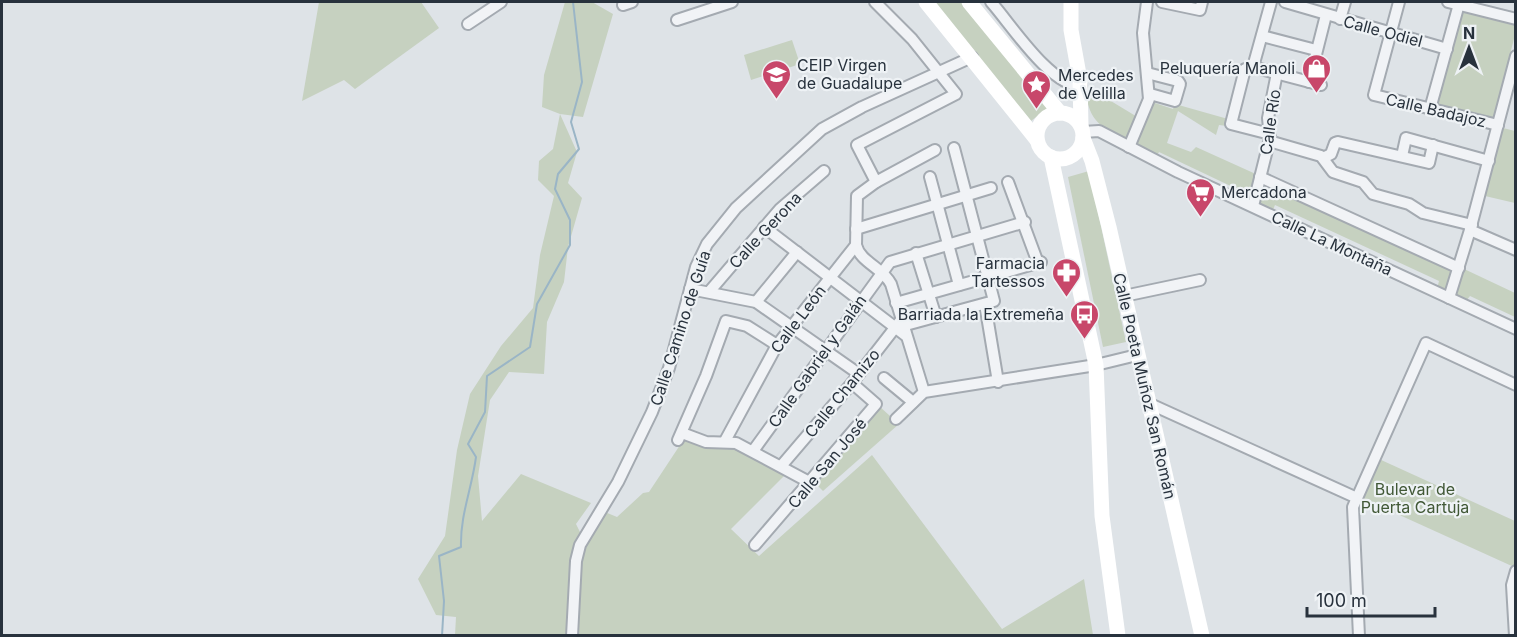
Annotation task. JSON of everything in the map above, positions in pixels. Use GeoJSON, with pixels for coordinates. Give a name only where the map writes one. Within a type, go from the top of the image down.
{"type":"FeatureCollection","features":[{"type":"Feature","properties":{"kind":"main road"},"geometry":{"type":"LineString","coordinates":[[926,2],[972,57],[1037,140],[1042,150],[1051,157],[1065,158],[1071,156],[1081,146],[1082,132],[1081,91],[1071,30],[1071,2]]}},
{"type":"Feature","properties":{"kind":"main road"},"geometry":{"type":"LineString","coordinates":[[969,2],[1082,132]]}},
{"type":"Feature","properties":{"kind":"main road"},"geometry":{"type":"LineString","coordinates":[[1037,140],[1040,124],[1045,118],[1064,114],[1081,91]]}},
{"type":"Feature","properties":{"kind":"main road","name":"Calle Poeta Muñoz San Román"},"geometry":{"type":"LineString","coordinates":[[1082,132],[1092,161],[1202,636]]}},
{"type":"Feature","properties":{"kind":"main road"},"geometry":{"type":"LineString","coordinates":[[1051,157],[1096,365],[1102,516],[1118,636]]}},
{"type":"Feature","properties":{"kind":"street"},"geometry":{"type":"LineString","coordinates":[[468,24],[501,2]]}},
{"type":"Feature","properties":{"kind":"street"},"geometry":{"type":"LineString","coordinates":[[677,20],[705,5],[732,2]]}},
{"type":"Feature","properties":{"kind":"street"},"geometry":{"type":"LineString","coordinates":[[875,2],[904,30],[956,93],[857,145],[876,182]]}},
{"type":"Feature","properties":{"kind":"street"},"geometry":{"type":"LineString","coordinates":[[991,2],[1010,28],[1038,58],[1081,91]]}},
{"type":"Feature","properties":{"kind":"street"},"geometry":{"type":"LineString","coordinates":[[1129,147],[1144,117],[1150,94],[1143,33],[1147,2]]}},
{"type":"Feature","properties":{"kind":"street"},"geometry":{"type":"LineString","coordinates":[[1162,2],[1201,6]]}},
{"type":"Feature","properties":{"kind":"street"},"geometry":{"type":"LineString","coordinates":[[1253,67],[1271,2]]}},
{"type":"Feature","properties":{"kind":"street","name":"Calle Odiel"},"geometry":{"type":"LineString","coordinates":[[1285,2],[1447,49]]}},
{"type":"Feature","properties":{"kind":"street"},"geometry":{"type":"LineString","coordinates":[[1340,19],[1345,2]]}},
{"type":"Feature","properties":{"kind":"street"},"geometry":{"type":"LineString","coordinates":[[1391,34],[1400,2]]}},
{"type":"Feature","properties":{"kind":"street"},"geometry":{"type":"LineString","coordinates":[[1430,109],[1447,49],[1454,3],[1480,5],[1515,19]]}},
{"type":"Feature","properties":{"kind":"street"},"geometry":{"type":"LineString","coordinates":[[1309,82],[1326,15]]}},
{"type":"Feature","properties":{"kind":"street","name":"Calle Badajoz"},"geometry":{"type":"LineString","coordinates":[[1391,34],[1374,96],[1498,125]]}},
{"type":"Feature","properties":{"kind":"street"},"geometry":{"type":"LineString","coordinates":[[1262,36],[1317,50]]}},
{"type":"Feature","properties":{"kind":"street"},"geometry":{"type":"LineString","coordinates":[[1449,298],[1471,228],[1515,56]]}},
{"type":"Feature","properties":{"kind":"street","name":"Calle Camino de Guía"},"geometry":{"type":"LineString","coordinates":[[572,636],[577,553],[618,482],[644,430],[664,380],[700,255],[714,233],[736,208],[822,129],[845,115],[940,74],[972,57]]}},
{"type":"Feature","properties":{"kind":"street"},"geometry":{"type":"LineString","coordinates":[[1322,85],[1248,66],[1231,123],[1323,158],[1333,172],[1360,180],[1373,194],[1409,204],[1423,213],[1471,228],[1515,250]]}},
{"type":"Feature","properties":{"kind":"street","name":"Calle Río"},"geometry":{"type":"LineString","coordinates":[[1253,206],[1269,138],[1268,118],[1277,73]]}},
{"type":"Feature","properties":{"kind":"street"},"geometry":{"type":"LineString","coordinates":[[1147,74],[1178,81],[1180,84],[1175,101],[1150,94]]}},
{"type":"Feature","properties":{"kind":"street","name":"Calle La Montaña"},"geometry":{"type":"LineString","coordinates":[[1082,132],[1099,131],[1515,329]]}},
{"type":"Feature","properties":{"kind":"street"},"geometry":{"type":"LineString","coordinates":[[1402,156],[1406,138],[1489,161]]}},
{"type":"Feature","properties":{"kind":"street"},"geometry":{"type":"LineString","coordinates":[[1323,158],[1331,154],[1335,143],[1338,142],[1429,163],[1433,146]]}},
{"type":"Feature","properties":{"kind":"street"},"geometry":{"type":"LineString","coordinates":[[954,148],[988,277],[998,381]]}},
{"type":"Feature","properties":{"kind":"street"},"geometry":{"type":"LineString","coordinates":[[924,392],[901,327],[890,280],[881,270],[860,255],[856,245],[857,196],[876,182],[935,150]]}},
{"type":"Feature","properties":{"kind":"street","name":"Calle Gerona"},"geometry":{"type":"LineString","coordinates":[[709,292],[764,227],[824,171]]}},
{"type":"Feature","properties":{"kind":"street"},"geometry":{"type":"LineString","coordinates":[[930,177],[959,285]]}},
{"type":"Feature","properties":{"kind":"street","name":"Calle La Montaña"},"geometry":{"type":"LineString","coordinates":[[1260,177],[1459,268]]}},
{"type":"Feature","properties":{"kind":"street"},"geometry":{"type":"LineString","coordinates":[[896,303],[1040,262],[1008,182]]}},
{"type":"Feature","properties":{"kind":"street"},"geometry":{"type":"LineString","coordinates":[[856,229],[991,188]]}},
{"type":"Feature","properties":{"kind":"street"},"geometry":{"type":"LineString","coordinates":[[881,270],[892,260],[1025,222]]}},
{"type":"Feature","properties":{"kind":"street"},"geometry":{"type":"LineString","coordinates":[[764,227],[860,301],[901,327],[990,303]]}},
{"type":"Feature","properties":{"kind":"street","name":"Calle León"},"geometry":{"type":"LineString","coordinates":[[725,441],[777,345],[856,245]]}},
{"type":"Feature","properties":{"kind":"street"},"geometry":{"type":"LineString","coordinates":[[756,302],[796,252]]}},
{"type":"Feature","properties":{"kind":"street"},"geometry":{"type":"LineString","coordinates":[[916,253],[936,317]]}},
{"type":"Feature","properties":{"kind":"street","name":"Calle Gabriel y Galán"},"geometry":{"type":"LineString","coordinates":[[753,451],[881,270]]}},
{"type":"Feature","properties":{"kind":"street"},"geometry":{"type":"LineString","coordinates":[[1124,296],[1200,280]]}},
{"type":"Feature","properties":{"kind":"street"},"geometry":{"type":"LineString","coordinates":[[690,289],[756,302],[824,350],[856,379]]}},
{"type":"Feature","properties":{"kind":"street"},"geometry":{"type":"LineString","coordinates":[[777,345],[747,326],[726,321],[680,436],[706,442],[734,442],[782,465],[811,483]]}},
{"type":"Feature","properties":{"kind":"street","name":"Calle Chamizo"},"geometry":{"type":"LineString","coordinates":[[782,465],[901,327]]}},
{"type":"Feature","properties":{"kind":"street"},"geometry":{"type":"LineString","coordinates":[[1359,636],[1353,516],[1357,498],[1426,344],[1515,385]]}},
{"type":"Feature","properties":{"kind":"street"},"geometry":{"type":"LineString","coordinates":[[896,419],[924,392],[1096,365],[1137,355]]}},
{"type":"Feature","properties":{"kind":"street"},"geometry":{"type":"LineString","coordinates":[[884,378],[913,402]]}},
{"type":"Feature","properties":{"kind":"street","name":"Calle San José"},"geometry":{"type":"LineString","coordinates":[[755,545],[811,483],[876,404],[856,379]]}},
{"type":"Feature","properties":{"kind":"street"},"geometry":{"type":"LineString","coordinates":[[1148,403],[1357,498]]}},
{"type":"Feature","properties":{"kind":"street"},"geometry":{"type":"LineString","coordinates":[[1515,571],[1512,585],[1515,636]]}},
{"type":"Feature","properties":{"kind":"green space"},"geometry":{"type":"Polygon","coordinates":[[[319,2],[421,2],[439,28],[355,89],[344,80],[302,101],[319,2]]]}},
{"type":"Feature","properties":{"kind":"green space"},"geometry":{"type":"Polygon","coordinates":[[[565,2],[592,2],[613,14],[583,117],[560,114],[542,107],[544,75],[565,2]]]}},
{"type":"Feature","properties":{"kind":"green space"},"geometry":{"type":"Polygon","coordinates":[[[932,2],[963,2],[1050,106],[1031,121],[932,2]]]}},
{"type":"Feature","properties":{"kind":"green space"},"geometry":{"type":"Polygon","coordinates":[[[1462,10],[1515,24],[1515,35],[1493,120],[1437,106],[1462,10]]]}},
{"type":"Feature","properties":{"kind":"green space"},"geometry":{"type":"Polygon","coordinates":[[[792,40],[800,64],[751,80],[744,55],[792,40]]]}},
{"type":"Feature","properties":{"kind":"green space"},"geometry":{"type":"Polygon","coordinates":[[[1085,89],[1091,89],[1139,118],[1128,142],[1103,127],[1093,117],[1085,89]]]}},
{"type":"Feature","properties":{"kind":"green space"},"geometry":{"type":"Polygon","coordinates":[[[1152,102],[1173,109],[1175,104],[1228,119],[1227,126],[1219,125],[1216,135],[1178,111],[1167,143],[1191,152],[1196,147],[1258,175],[1250,196],[1244,199],[1238,196],[1239,190],[1159,152],[1156,158],[1136,145],[1152,102]]]}},
{"type":"Feature","properties":{"kind":"green space"},"geometry":{"type":"Polygon","coordinates":[[[560,114],[577,152],[568,183],[582,198],[568,247],[564,282],[547,322],[544,374],[509,372],[490,400],[478,476],[482,521],[521,474],[591,503],[576,524],[581,534],[600,510],[617,517],[643,493],[649,492],[684,439],[732,446],[785,475],[731,529],[759,556],[872,455],[1002,629],[1084,579],[1093,635],[455,635],[456,617],[436,615],[418,579],[445,536],[457,450],[470,394],[501,346],[533,308],[540,255],[554,196],[538,180],[539,161],[553,149],[560,114]]]}},
{"type":"Feature","properties":{"kind":"green space"},"geometry":{"type":"Polygon","coordinates":[[[1503,128],[1515,131],[1515,203],[1485,196],[1503,128]]]}},
{"type":"Feature","properties":{"kind":"green space"},"geometry":{"type":"Polygon","coordinates":[[[1089,171],[1126,342],[1103,347],[1068,177],[1089,171]]]}},
{"type":"Feature","properties":{"kind":"green space"},"geometry":{"type":"Polygon","coordinates":[[[1261,180],[1457,269],[1447,291],[1437,289],[1439,281],[1275,205],[1272,212],[1259,207],[1256,200],[1261,180]]]}},
{"type":"Feature","properties":{"kind":"green space"},"geometry":{"type":"Polygon","coordinates":[[[1462,268],[1515,293],[1515,317],[1470,296],[1466,301],[1452,294],[1462,268]]]}},
{"type":"Feature","properties":{"kind":"green space"},"geometry":{"type":"Polygon","coordinates":[[[880,407],[899,424],[823,491],[814,482],[880,407]]]}},
{"type":"Feature","properties":{"kind":"green space","name":"Bulevar de Puerta Cartuja"},"geometry":{"type":"Polygon","coordinates":[[[1379,459],[1515,521],[1514,567],[1362,498],[1379,459]]]}},
{"type":"Feature","properties":{"kind":"waterway"},"geometry":{"type":"LineString","coordinates":[[442,636],[444,601],[439,556],[461,547],[462,524],[476,457],[468,444],[485,412],[487,376],[530,347],[537,304],[570,245],[570,220],[555,189],[558,174],[579,149],[571,122],[582,82],[573,2]]}},
{"type":"Feature","properties":{"kind":"place","name":"Peluquería Manoli"},"geometry":{"type":"Point","coordinates":[1316,94]}},
{"type":"Feature","properties":{"kind":"place","name":"CEIP Virgen de Guadalupe"},"geometry":{"type":"Point","coordinates":[776,100]}},
{"type":"Feature","properties":{"kind":"place","name":"Mercedes de Velilla"},"geometry":{"type":"Point","coordinates":[1037,110]}},
{"type":"Feature","properties":{"kind":"place","name":"Mercadona"},"geometry":{"type":"Point","coordinates":[1200,218]}},
{"type":"Feature","properties":{"kind":"place","name":"Farmacia Tartessos"},"geometry":{"type":"Point","coordinates":[1066,298]}},
{"type":"Feature","properties":{"kind":"place","name":"Barriada la Extremeña"},"geometry":{"type":"Point","coordinates":[1085,340]}}]}
